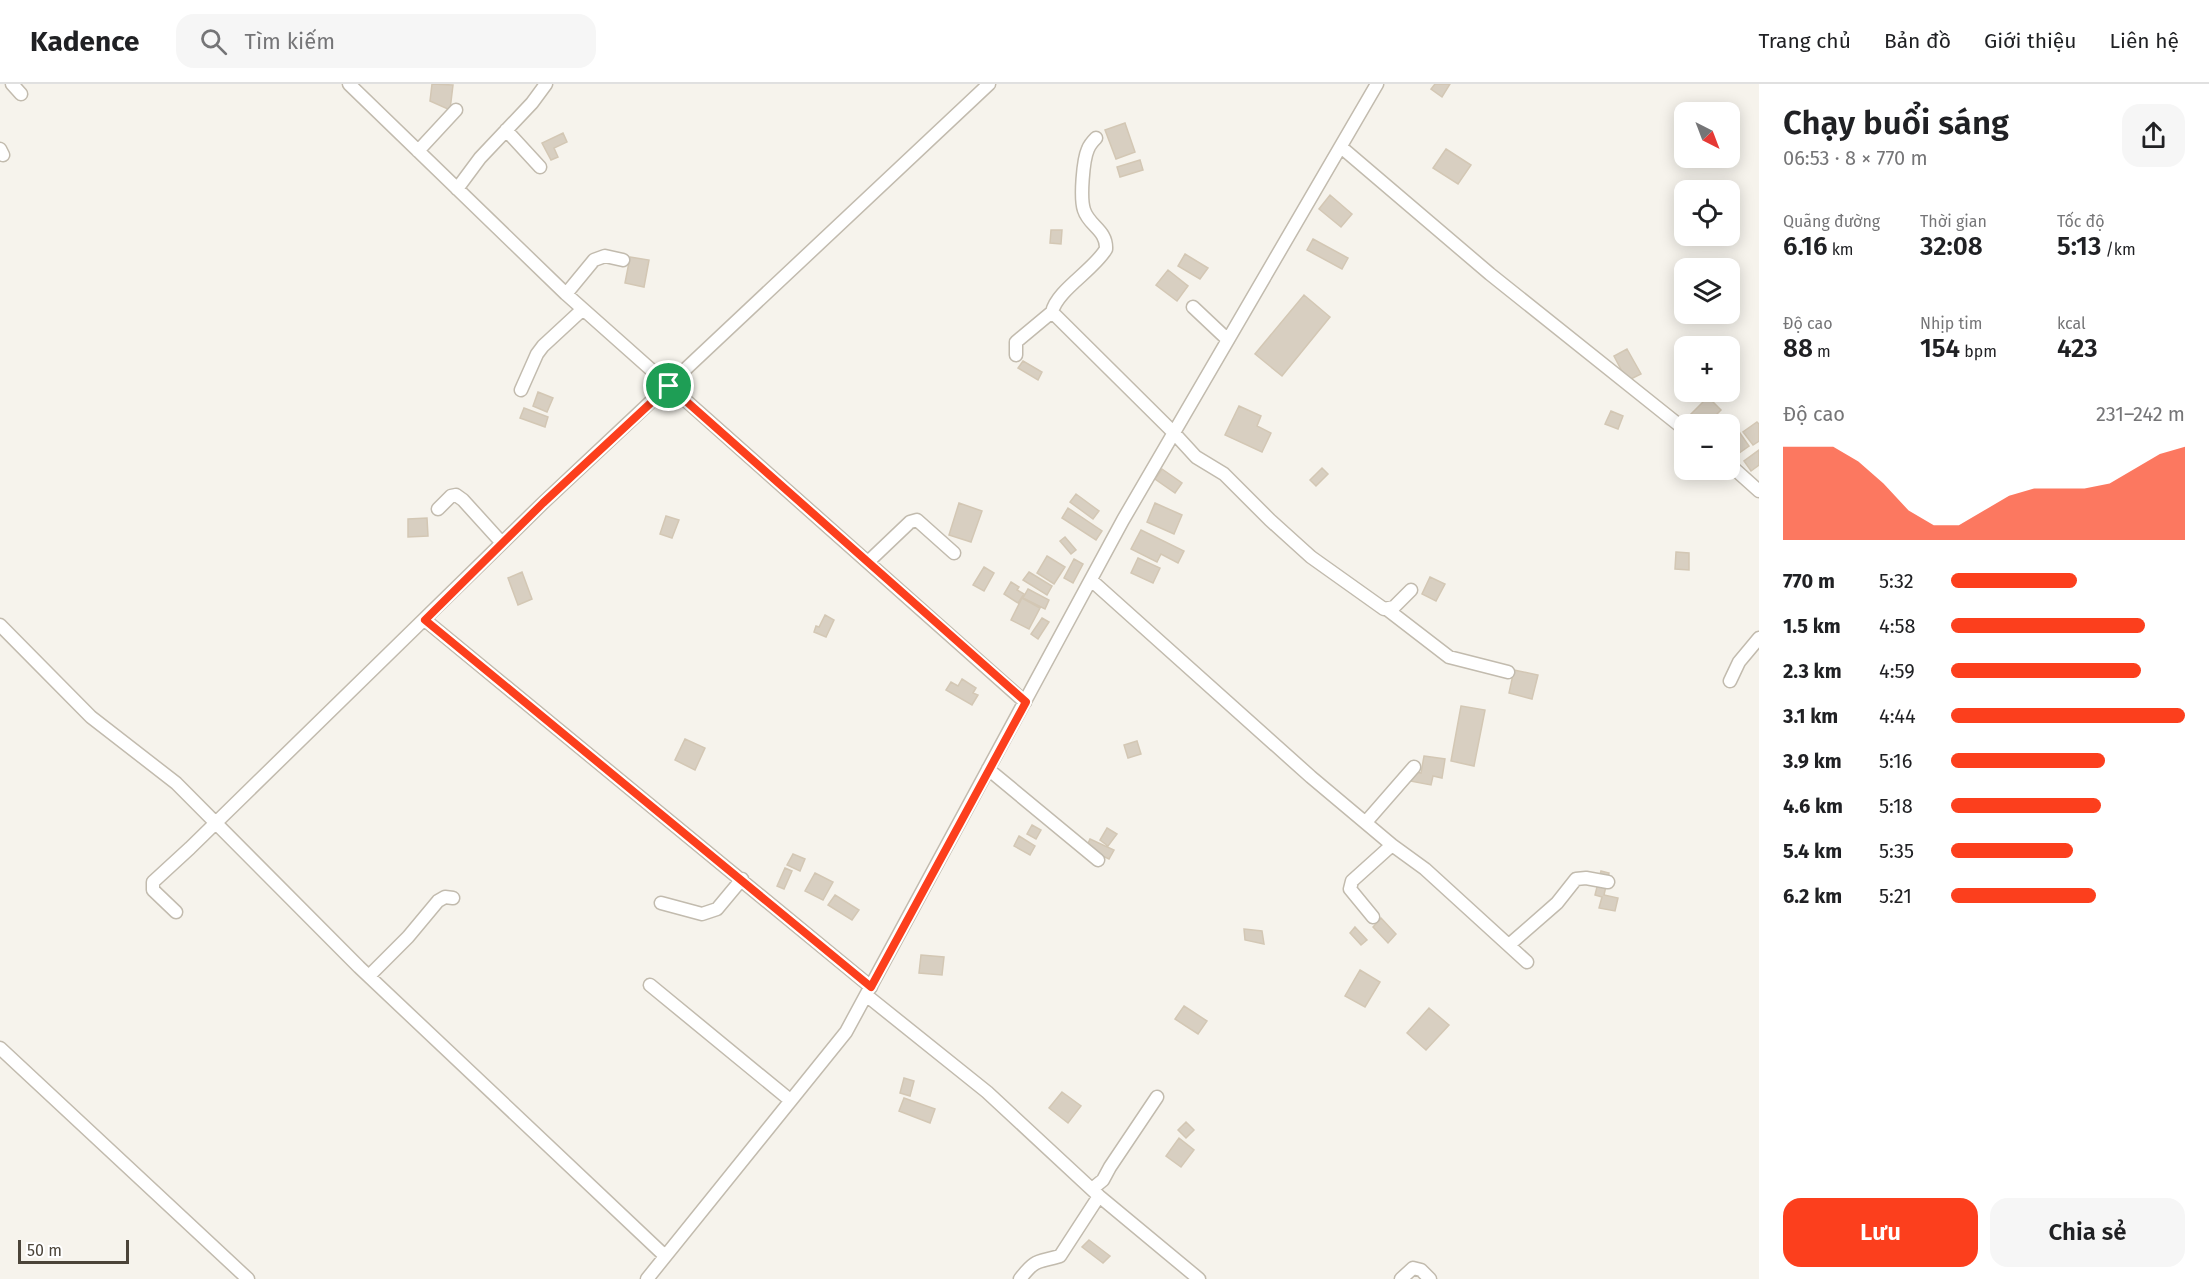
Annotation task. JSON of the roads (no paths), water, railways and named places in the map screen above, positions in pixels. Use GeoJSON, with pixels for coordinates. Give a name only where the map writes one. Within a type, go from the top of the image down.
{"type":"FeatureCollection","features":[{"type":"Feature","properties":{"kind":"street"},"geometry":{"type":"LineString","coordinates":[[12,84],[21,94]]}},
{"type":"Feature","properties":{"kind":"street"},"geometry":{"type":"LineString","coordinates":[[349,84],[566,294],[1026,702]]}},
{"type":"Feature","properties":{"kind":"street"},"geometry":{"type":"LineString","coordinates":[[457,189],[480,158],[532,103],[546,84]]}},
{"type":"Feature","properties":{"kind":"street"},"geometry":{"type":"LineString","coordinates":[[176,912],[153,890],[153,882],[502,543],[989,84]]}},
{"type":"Feature","properties":{"kind":"street"},"geometry":{"type":"LineString","coordinates":[[648,1279],[846,1032],[1091,580],[1377,84]]}},
{"type":"Feature","properties":{"kind":"street"},"geometry":{"type":"LineString","coordinates":[[418,151],[456,110]]}},
{"type":"Feature","properties":{"kind":"street"},"geometry":{"type":"LineString","coordinates":[[506,130],[540,167]]}},
{"type":"Feature","properties":{"kind":"street"},"geometry":{"type":"LineString","coordinates":[[1016,355],[1016,342],[1052,312],[1056,302],[1100,260],[1106,249],[1104,234],[1089,220],[1082,199],[1085,157],[1089,146],[1096,138]]}},
{"type":"Feature","properties":{"kind":"street"},"geometry":{"type":"LineString","coordinates":[[1341,147],[1490,274],[1674,421]]}},
{"type":"Feature","properties":{"kind":"street"},"geometry":{"type":"LineString","coordinates":[[566,294],[594,260],[605,256],[623,260]]}},
{"type":"Feature","properties":{"kind":"street"},"geometry":{"type":"LineString","coordinates":[[1193,307],[1228,340]]}},
{"type":"Feature","properties":{"kind":"street"},"geometry":{"type":"LineString","coordinates":[[521,390],[543,346],[583,309]]}},
{"type":"Feature","properties":{"kind":"street"},"geometry":{"type":"LineString","coordinates":[[1052,312],[1196,457],[1224,474],[1311,557],[1388,610],[1449,657],[1508,672]]}},
{"type":"Feature","properties":{"kind":"street"},"geometry":{"type":"LineString","coordinates":[[1740,474],[1759,491]]}},
{"type":"Feature","properties":{"kind":"street"},"geometry":{"type":"LineString","coordinates":[[438,509],[456,495],[502,543]]}},
{"type":"Feature","properties":{"kind":"street"},"geometry":{"type":"LineString","coordinates":[[868,562],[910,522],[916,520],[954,553]]}},
{"type":"Feature","properties":{"kind":"street"},"geometry":{"type":"LineString","coordinates":[[1091,580],[1311,777],[1392,844],[1425,868],[1527,962]]}},
{"type":"Feature","properties":{"kind":"street"},"geometry":{"type":"LineString","coordinates":[[1388,610],[1411,590]]}},
{"type":"Feature","properties":{"kind":"street"},"geometry":{"type":"LineString","coordinates":[[425,620],[742,879],[868,991],[987,1092],[1096,1192],[1199,1279]]}},
{"type":"Feature","properties":{"kind":"street"},"geometry":{"type":"LineString","coordinates":[[0,625],[91,717],[176,783],[369,976],[665,1256]]}},
{"type":"Feature","properties":{"kind":"street"},"geometry":{"type":"LineString","coordinates":[[1730,681],[1739,662],[1759,638]]}},
{"type":"Feature","properties":{"kind":"street"},"geometry":{"type":"LineString","coordinates":[[1366,822],[1414,767]]}},
{"type":"Feature","properties":{"kind":"street"},"geometry":{"type":"LineString","coordinates":[[988,769],[1098,860]]}},
{"type":"Feature","properties":{"kind":"street"},"geometry":{"type":"LineString","coordinates":[[1373,917],[1350,889],[1352,881],[1392,844]]}},
{"type":"Feature","properties":{"kind":"street"},"geometry":{"type":"LineString","coordinates":[[1509,945],[1557,903],[1576,879],[1586,878],[1608,882]]}},
{"type":"Feature","properties":{"kind":"street"},"geometry":{"type":"LineString","coordinates":[[661,903],[702,914],[717,909],[742,879]]}},
{"type":"Feature","properties":{"kind":"street"},"geometry":{"type":"LineString","coordinates":[[369,976],[408,937],[438,901],[445,897],[453,898]]}},
{"type":"Feature","properties":{"kind":"street"},"geometry":{"type":"LineString","coordinates":[[650,985],[790,1100]]}},
{"type":"Feature","properties":{"kind":"street"},"geometry":{"type":"LineString","coordinates":[[0,1048],[248,1279]]}},
{"type":"Feature","properties":{"kind":"street"},"geometry":{"type":"LineString","coordinates":[[1020,1279],[1036,1261],[1060,1256],[1110,1167],[1156,1097]]}},
{"type":"Feature","properties":{"kind":"street"},"geometry":{"type":"LineString","coordinates":[[1401,1279],[1413,1268],[1421,1270],[1430,1279]]}}]}
